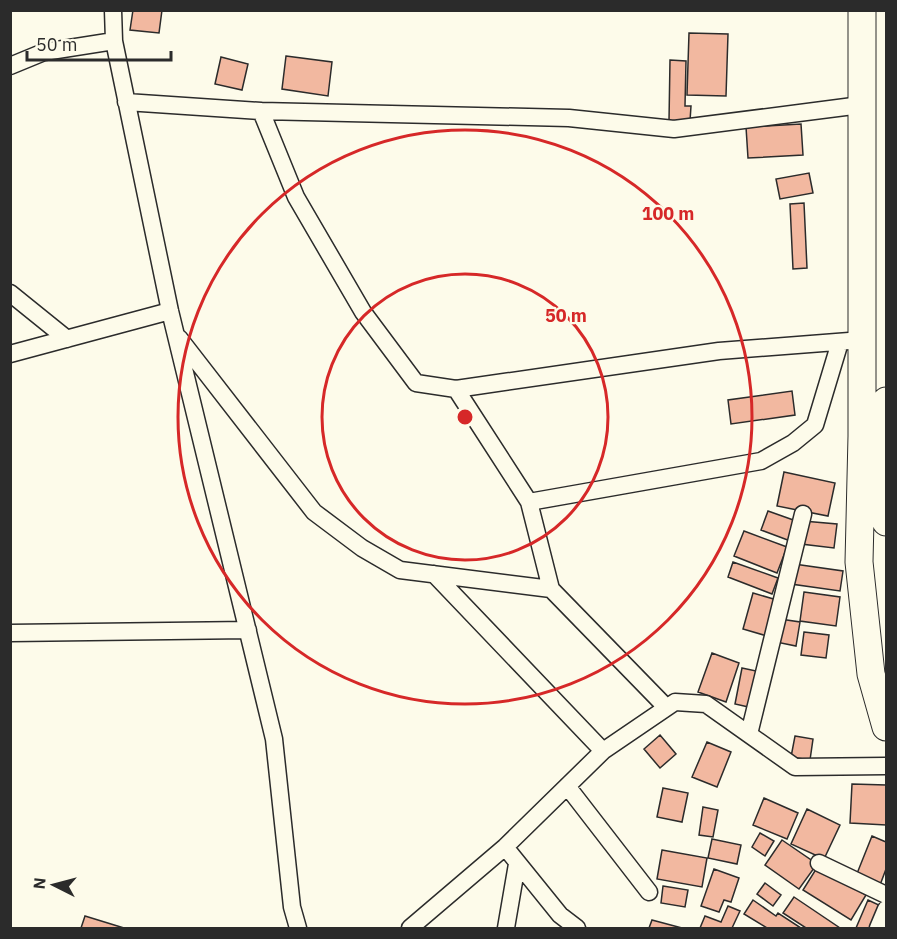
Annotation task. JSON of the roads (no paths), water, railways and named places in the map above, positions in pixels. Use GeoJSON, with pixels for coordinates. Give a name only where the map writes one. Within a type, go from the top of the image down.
{"type":"FeatureCollection","features":[{"type":"Feature","properties":{"kind":"main road"},"geometry":{"type":"LineString","coordinates":[[862,10],[861,105],[851,341],[859,562],[871,674],[886,726]]}},
{"type":"Feature","properties":{"kind":"main road"},"geometry":{"type":"LineString","coordinates":[[886,401],[886,522]]}},
{"type":"Feature","properties":{"kind":"street"},"geometry":{"type":"LineString","coordinates":[[113,10],[114,41],[176,334],[274,739],[292,907],[298,928]]}},
{"type":"Feature","properties":{"kind":"street"},"geometry":{"type":"LineString","coordinates":[[10,66],[44,52],[114,41]]}},
{"type":"Feature","properties":{"kind":"street"},"geometry":{"type":"LineString","coordinates":[[126,102],[261,111],[569,118],[674,129],[861,105]]}},
{"type":"Feature","properties":{"kind":"street"},"geometry":{"type":"LineString","coordinates":[[261,111],[296,197],[363,312],[416,383],[456,389],[719,351],[851,341],[815,425],[793,443],[761,461],[529,502]]}},
{"type":"Feature","properties":{"kind":"street"},"geometry":{"type":"LineString","coordinates":[[10,293],[67,339]]}},
{"type":"Feature","properties":{"kind":"street"},"geometry":{"type":"LineString","coordinates":[[10,354],[171,311]]}},
{"type":"Feature","properties":{"kind":"street"},"geometry":{"type":"LineString","coordinates":[[176,334],[314,512],[362,548],[400,570],[551,589]]}},
{"type":"Feature","properties":{"kind":"street"},"geometry":{"type":"LineString","coordinates":[[456,389],[529,502],[551,589],[665,706]]}},
{"type":"Feature","properties":{"kind":"street"},"geometry":{"type":"LineString","coordinates":[[749,734],[803,514]]}},
{"type":"Feature","properties":{"kind":"street"},"geometry":{"type":"LineString","coordinates":[[434,574],[603,751]]}},
{"type":"Feature","properties":{"kind":"street"},"geometry":{"type":"LineString","coordinates":[[10,633],[248,630]]}},
{"type":"Feature","properties":{"kind":"street"},"geometry":{"type":"LineString","coordinates":[[410,928],[505,847],[603,751],[665,706],[675,702],[705,704],[795,768],[886,766]]}},
{"type":"Feature","properties":{"kind":"street"},"geometry":{"type":"LineString","coordinates":[[567,786],[649,892]]}},
{"type":"Feature","properties":{"kind":"street"},"geometry":{"type":"LineString","coordinates":[[505,847],[559,922],[576,928]]}},
{"type":"Feature","properties":{"kind":"street"},"geometry":{"type":"LineString","coordinates":[[819,863],[886,895]]}},
{"type":"Feature","properties":{"kind":"street"},"geometry":{"type":"LineString","coordinates":[[506,928],[517,864]]}},
{"type":"Feature","properties":{"kind":"street"},"geometry":{"type":"LineString","coordinates":[[878,928],[886,909]]}}]}
